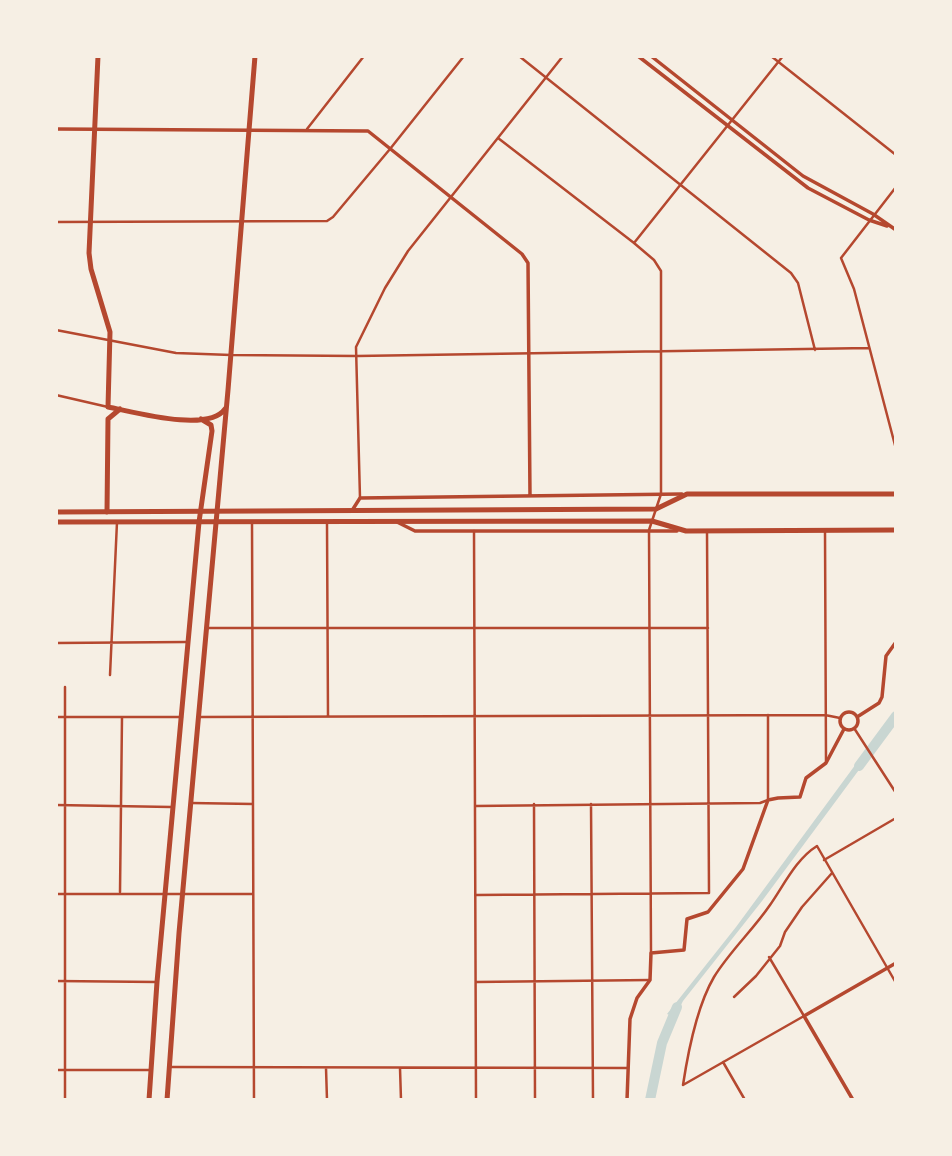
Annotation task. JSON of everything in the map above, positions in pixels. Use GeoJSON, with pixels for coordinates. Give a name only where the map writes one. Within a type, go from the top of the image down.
{"type":"FeatureCollection","features":[{"type":"Feature","properties":{"kind":"main road"},"geometry":{"type":"LineString","coordinates":[[98,56],[89,222],[91,269],[110,332],[108,407],[154,417],[201,419],[220,415],[227,406]]}},
{"type":"Feature","properties":{"kind":"main road"},"geometry":{"type":"LineString","coordinates":[[167,1100],[182,894],[227,406],[255,56]]}},
{"type":"Feature","properties":{"kind":"main road"},"geometry":{"type":"LineString","coordinates":[[107,512],[108,419],[120,409]]}},
{"type":"Feature","properties":{"kind":"main road"},"geometry":{"type":"LineString","coordinates":[[149,1100],[157,982],[199,522],[212,431],[211,425],[201,419]]}},
{"type":"Feature","properties":{"kind":"main road"},"geometry":{"type":"LineString","coordinates":[[56,512],[656,509],[687,494],[896,494]]}},
{"type":"Feature","properties":{"kind":"main road"},"geometry":{"type":"LineString","coordinates":[[56,522],[652,521],[686,531],[896,530]]}},
{"type":"Feature","properties":{"kind":"main road"},"geometry":{"type":"LineString","coordinates":[[189,642],[205,643]]}},
{"type":"Feature","properties":{"kind":"main road"},"geometry":{"type":"LineString","coordinates":[[183,716],[199,717]]}},
{"type":"Feature","properties":{"kind":"street"},"geometry":{"type":"LineString","coordinates":[[307,129],[364,56]]}},
{"type":"Feature","properties":{"kind":"street"},"geometry":{"type":"LineString","coordinates":[[56,222],[319,222],[333,217],[464,56]]}},
{"type":"Feature","properties":{"kind":"street"},"geometry":{"type":"LineString","coordinates":[[519,56],[791,273],[798,283],[815,350]]}},
{"type":"Feature","properties":{"kind":"street"},"geometry":{"type":"LineString","coordinates":[[352,511],[360,498],[356,347],[385,288],[408,251],[563,56]]}},
{"type":"Feature","properties":{"kind":"street"},"geometry":{"type":"LineString","coordinates":[[638,56],[807,188],[869,220],[896,230]]}},
{"type":"Feature","properties":{"kind":"street"},"geometry":{"type":"LineString","coordinates":[[651,56],[811,182],[873,214],[887,226]]}},
{"type":"Feature","properties":{"kind":"street"},"geometry":{"type":"LineString","coordinates":[[771,56],[896,155]]}},
{"type":"Feature","properties":{"kind":"street"},"geometry":{"type":"LineString","coordinates":[[634,243],[783,56]]}},
{"type":"Feature","properties":{"kind":"street"},"geometry":{"type":"LineString","coordinates":[[56,129],[368,131],[522,254],[528,263],[530,496]]}},
{"type":"Feature","properties":{"kind":"street"},"geometry":{"type":"LineString","coordinates":[[498,138],[634,243],[654,260],[661,271],[661,494],[649,530],[652,953],[650,980],[637,998],[630,1019],[627,1100]]}},
{"type":"Feature","properties":{"kind":"street"},"geometry":{"type":"LineString","coordinates":[[896,187],[841,258],[854,289],[896,449]]}},
{"type":"Feature","properties":{"kind":"street"},"geometry":{"type":"LineString","coordinates":[[56,330],[176,353],[231,355],[663,353],[870,348]]}},
{"type":"Feature","properties":{"kind":"street"},"geometry":{"type":"LineString","coordinates":[[56,395],[108,407]]}},
{"type":"Feature","properties":{"kind":"street"},"geometry":{"type":"LineString","coordinates":[[360,498],[687,494]]}},
{"type":"Feature","properties":{"kind":"street"},"geometry":{"type":"LineString","coordinates":[[327,521],[328,716]]}},
{"type":"Feature","properties":{"kind":"street"},"geometry":{"type":"LineString","coordinates":[[395,521],[415,531],[686,531]]}},
{"type":"Feature","properties":{"kind":"street"},"geometry":{"type":"LineString","coordinates":[[110,675],[117,522]]}},
{"type":"Feature","properties":{"kind":"street"},"geometry":{"type":"LineString","coordinates":[[252,522],[254,1100]]}},
{"type":"Feature","properties":{"kind":"street"},"geometry":{"type":"LineString","coordinates":[[474,531],[476,1100]]}},
{"type":"Feature","properties":{"kind":"street"},"geometry":{"type":"LineString","coordinates":[[707,531],[709,893],[717,902]]}},
{"type":"Feature","properties":{"kind":"street"},"geometry":{"type":"LineString","coordinates":[[825,531],[826,763]]}},
{"type":"Feature","properties":{"kind":"street"},"geometry":{"type":"LineString","coordinates":[[206,628],[708,628]]}},
{"type":"Feature","properties":{"kind":"street"},"geometry":{"type":"LineString","coordinates":[[56,643],[189,642]]}},
{"type":"Feature","properties":{"kind":"street"},"geometry":{"type":"LineString","coordinates":[[857,717],[879,704],[886,656],[896,642]]}},
{"type":"Feature","properties":{"kind":"street"},"geometry":{"type":"LineString","coordinates":[[65,687],[65,1100]]}},
{"type":"Feature","properties":{"kind":"street"},"geometry":{"type":"LineString","coordinates":[[844,729],[840,718],[847,712],[857,717]]}},
{"type":"Feature","properties":{"kind":"street"},"geometry":{"type":"LineString","coordinates":[[652,953],[684,950],[687,919],[708,912],[748,860],[768,800],[768,715]]}},
{"type":"Feature","properties":{"kind":"street"},"geometry":{"type":"LineString","coordinates":[[199,717],[825,715],[840,718]]}},
{"type":"Feature","properties":{"kind":"street"},"geometry":{"type":"LineString","coordinates":[[56,717],[183,716]]}},
{"type":"Feature","properties":{"kind":"street"},"geometry":{"type":"LineString","coordinates":[[120,894],[122,717]]}},
{"type":"Feature","properties":{"kind":"street"},"geometry":{"type":"LineString","coordinates":[[854,728],[857,717]]}},
{"type":"Feature","properties":{"kind":"street"},"geometry":{"type":"LineString","coordinates":[[844,729],[854,728]]}},
{"type":"Feature","properties":{"kind":"street"},"geometry":{"type":"LineString","coordinates":[[854,728],[896,793]]}},
{"type":"Feature","properties":{"kind":"street"},"geometry":{"type":"LineString","coordinates":[[475,806],[753,804],[778,797],[800,797],[809,774],[826,763],[844,729]]}},
{"type":"Feature","properties":{"kind":"street"},"geometry":{"type":"LineString","coordinates":[[191,803],[253,804]]}},
{"type":"Feature","properties":{"kind":"street"},"geometry":{"type":"LineString","coordinates":[[534,804],[535,1100]]}},
{"type":"Feature","properties":{"kind":"street"},"geometry":{"type":"LineString","coordinates":[[590,804],[593,1100]]}},
{"type":"Feature","properties":{"kind":"street"},"geometry":{"type":"LineString","coordinates":[[56,805],[174,807]]}},
{"type":"Feature","properties":{"kind":"street"},"geometry":{"type":"LineString","coordinates":[[824,860],[896,818]]}},
{"type":"Feature","properties":{"kind":"street"},"geometry":{"type":"LineString","coordinates":[[896,962],[887,968],[804,1016],[682,1085],[706,993],[713,979],[767,910],[803,857],[817,846],[824,860],[832,873],[887,968],[896,983]]}},
{"type":"Feature","properties":{"kind":"street"},"geometry":{"type":"LineString","coordinates":[[734,997],[756,976],[781,944],[785,932],[808,898],[832,873]]}},
{"type":"Feature","properties":{"kind":"street"},"geometry":{"type":"LineString","coordinates":[[476,895],[709,893]]}},
{"type":"Feature","properties":{"kind":"street"},"geometry":{"type":"LineString","coordinates":[[56,894],[253,894]]}},
{"type":"Feature","properties":{"kind":"street"},"geometry":{"type":"LineString","coordinates":[[769,957],[853,1100]]}},
{"type":"Feature","properties":{"kind":"street"},"geometry":{"type":"LineString","coordinates":[[476,982],[650,980]]}},
{"type":"Feature","properties":{"kind":"street"},"geometry":{"type":"LineString","coordinates":[[56,981],[157,982]]}},
{"type":"Feature","properties":{"kind":"street"},"geometry":{"type":"LineString","coordinates":[[723,1062],[745,1100]]}},
{"type":"Feature","properties":{"kind":"street"},"geometry":{"type":"LineString","coordinates":[[168,1067],[628,1068]]}},
{"type":"Feature","properties":{"kind":"street"},"geometry":{"type":"LineString","coordinates":[[326,1068],[327,1100]]}},
{"type":"Feature","properties":{"kind":"street"},"geometry":{"type":"LineString","coordinates":[[400,1068],[401,1100]]}},
{"type":"Feature","properties":{"kind":"street"},"geometry":{"type":"LineString","coordinates":[[56,1070],[151,1070]]}},
{"type":"Feature","properties":{"kind":"shaded area"},"geometry":{"type":"Polygon","coordinates":[[[864,753],[867,759],[762,901],[683,1001],[675,1017],[667,1014],[736,927],[864,753]]]}},
{"type":"Feature","properties":{"kind":"waterway"},"geometry":{"type":"LineString","coordinates":[[859,766],[896,716]]}},
{"type":"Feature","properties":{"kind":"waterway"},"geometry":{"type":"LineString","coordinates":[[650,1100],[662,1043],[677,1007]]}}]}
